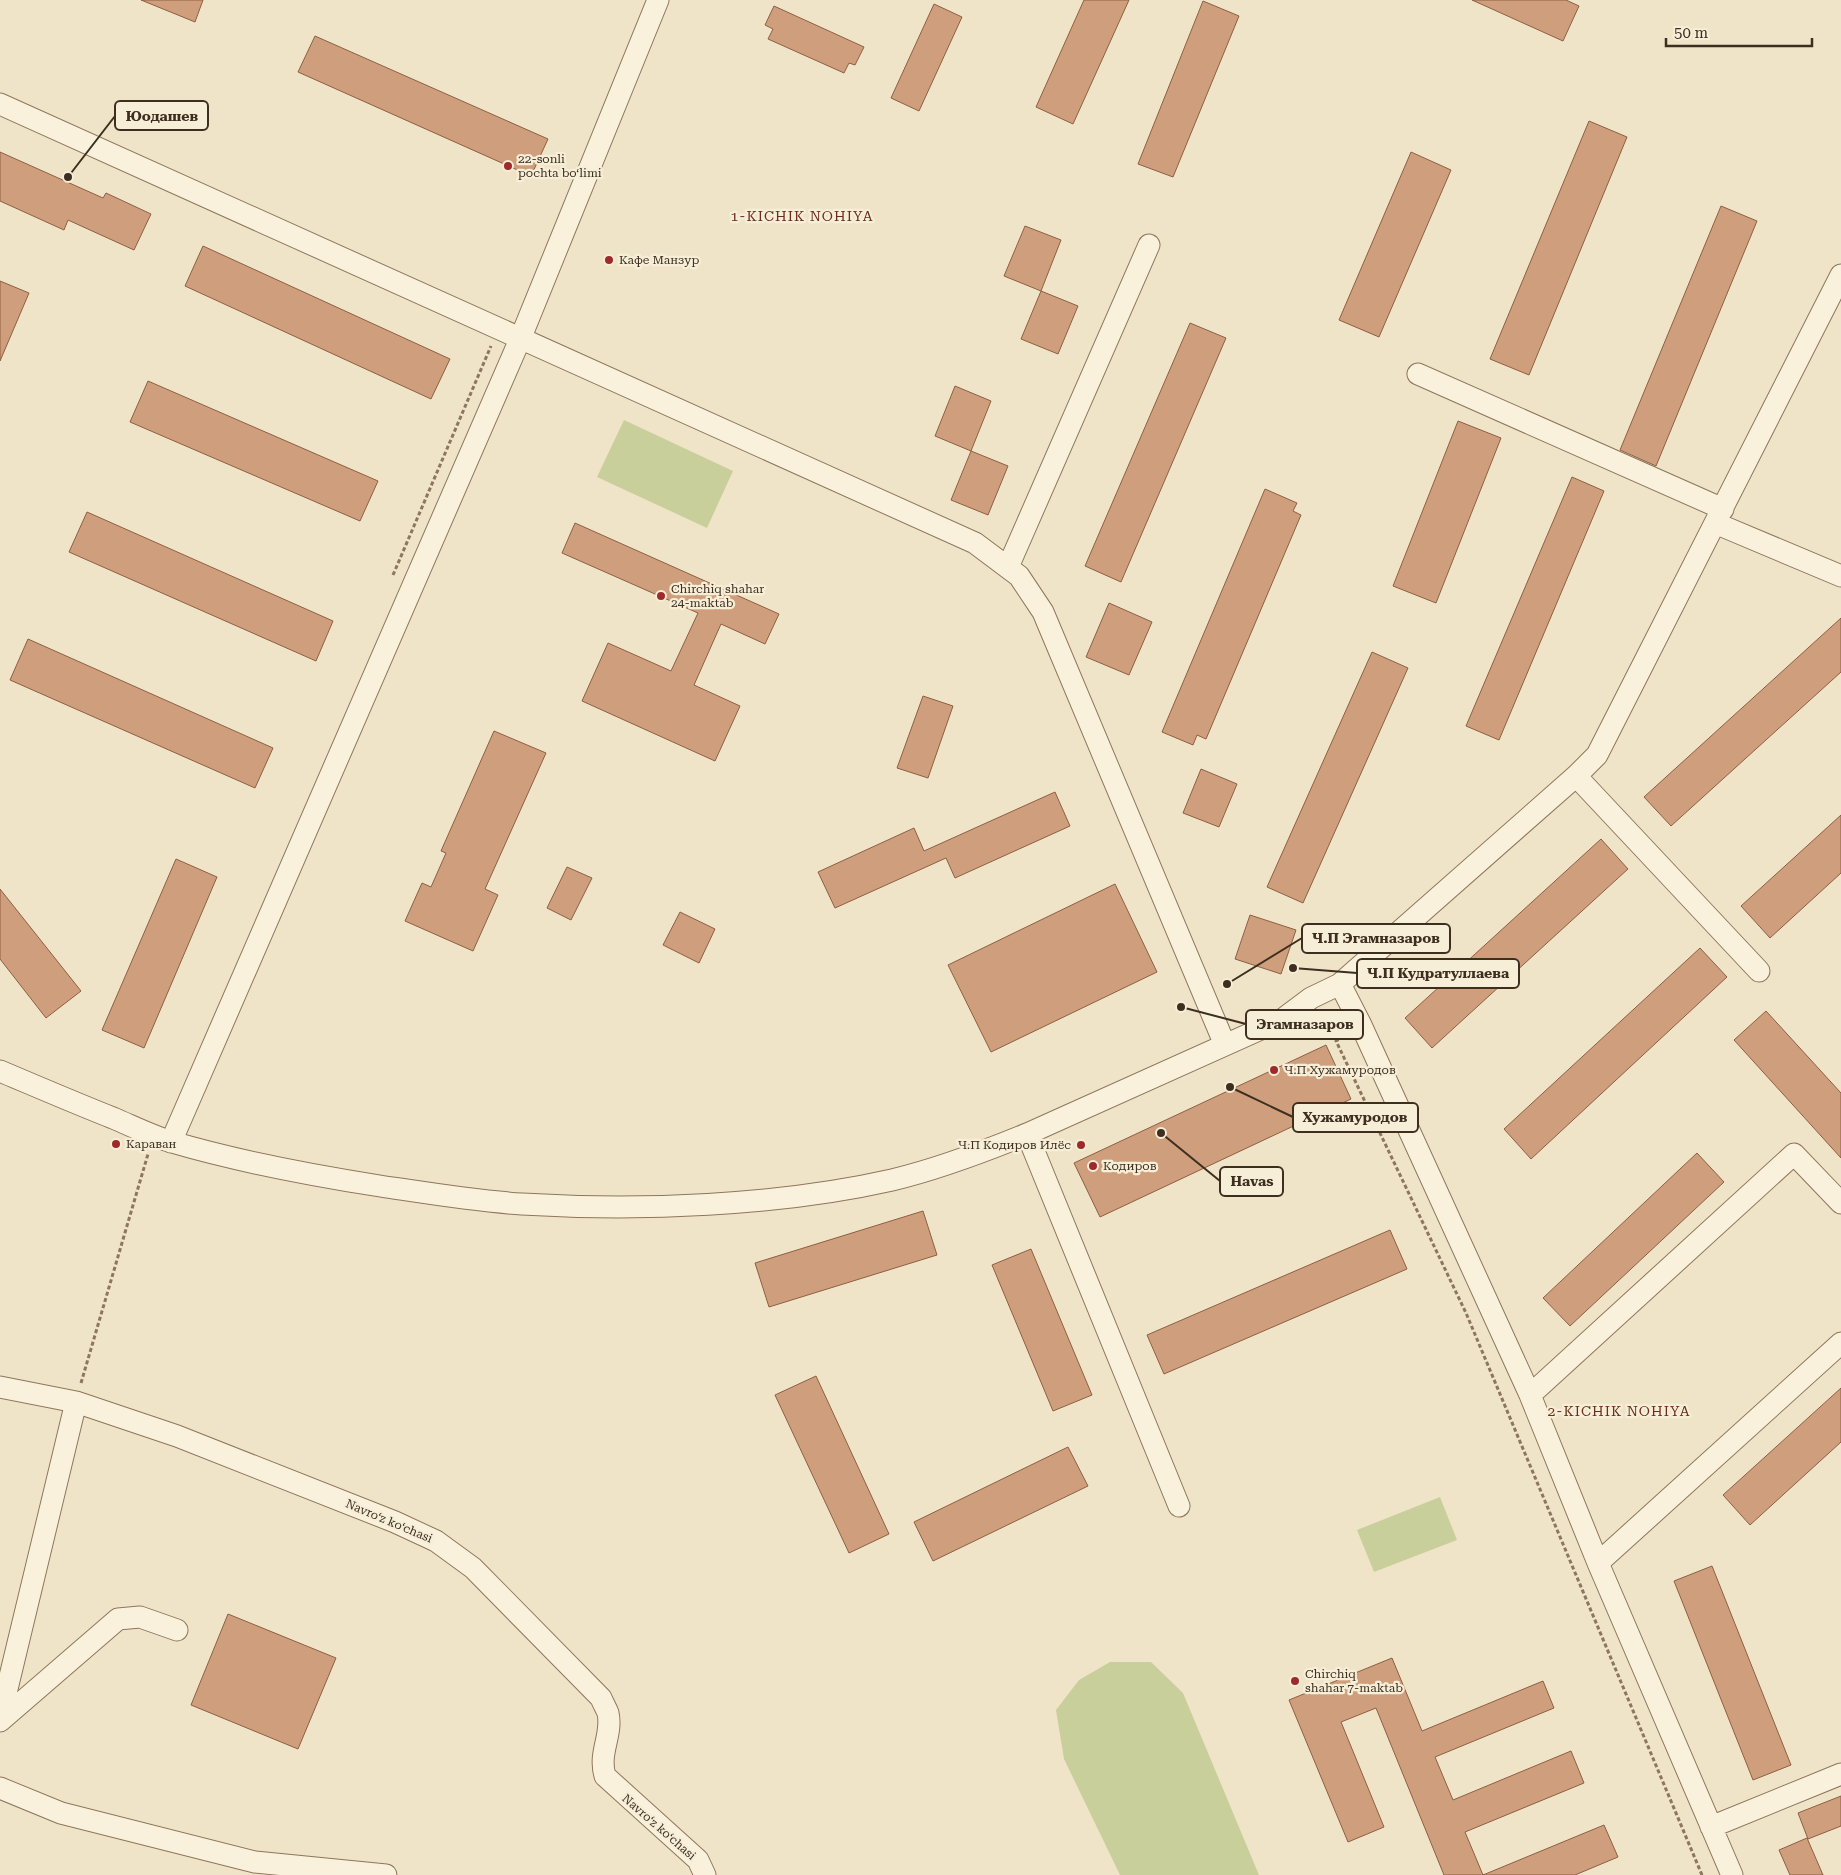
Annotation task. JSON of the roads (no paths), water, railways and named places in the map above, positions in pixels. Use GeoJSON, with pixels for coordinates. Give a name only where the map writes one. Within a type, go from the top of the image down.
{"type":"FeatureCollection","features":[{"type":"Feature","properties":{"kind":"street"},"geometry":{"type":"LineString","coordinates":[[171,1142],[521,337],[658,0]]}},
{"type":"Feature","properties":{"kind":"street"},"geometry":{"type":"LineString","coordinates":[[0,104],[521,337],[975,544],[1008,567],[1019,576],[1043,612],[1225,1045]]}},
{"type":"Feature","properties":{"kind":"street"},"geometry":{"type":"LineString","coordinates":[[1008,567],[1149,245]]}},
{"type":"Feature","properties":{"kind":"street"},"geometry":{"type":"LineString","coordinates":[[0,1071],[171,1142],[312,1175],[446,1196],[520,1204],[596,1207],[745,1201],[837,1190],[892,1180],[938,1167],[987,1151],[1027,1134],[1283,1019],[1311,998],[1340,984],[1576,776],[1597,755],[1841,275]]}},
{"type":"Feature","properties":{"kind":"street"},"geometry":{"type":"LineString","coordinates":[[1418,374],[1719,516],[1841,576]]}},
{"type":"Feature","properties":{"kind":"street"},"geometry":{"type":"LineString","coordinates":[[1576,776],[1759,971]]}},
{"type":"Feature","properties":{"kind":"street"},"geometry":{"type":"LineString","coordinates":[[1340,984],[1361,1025],[1530,1396],[1598,1563],[1732,1875]]}},
{"type":"Feature","properties":{"kind":"street"},"geometry":{"type":"LineString","coordinates":[[1027,1134],[1179,1506]]}},
{"type":"Feature","properties":{"kind":"street"},"geometry":{"type":"LineString","coordinates":[[1530,1396],[1794,1154],[1841,1203]]}},
{"type":"Feature","properties":{"kind":"street"},"geometry":{"type":"LineString","coordinates":[[1598,1563],[1841,1344]]}},
{"type":"Feature","properties":{"kind":"street","name":"Navro‘z ko‘chasi"},"geometry":{"type":"LineString","coordinates":[[0,1387],[76,1402],[176,1436],[395,1522],[436,1541],[472,1568],[601,1698],[608,1714],[608,1734],[601,1762],[605,1776],[698,1860],[705,1875]]}},
{"type":"Feature","properties":{"kind":"street"},"geometry":{"type":"LineString","coordinates":[[0,1719],[76,1402]]}},
{"type":"Feature","properties":{"kind":"street"},"geometry":{"type":"LineString","coordinates":[[0,1719],[118,1620],[140,1617],[177,1630]]}},
{"type":"Feature","properties":{"kind":"street"},"geometry":{"type":"LineString","coordinates":[[1711,1827],[1841,1774]]}},
{"type":"Feature","properties":{"kind":"street"},"geometry":{"type":"LineString","coordinates":[[0,1788],[61,1813],[255,1862],[386,1875]]}},
{"type":"Feature","properties":{"kind":"place","name":"22-sonli pochta bo‘limi"},"geometry":{"type":"Point","coordinates":[508,166]}},
{"type":"Feature","properties":{"kind":"place","name":"Юодашев"},"geometry":{"type":"Point","coordinates":[68,177]}},
{"type":"Feature","properties":{"kind":"place","name":"Кафе Манзур"},"geometry":{"type":"Point","coordinates":[609,260]}},
{"type":"Feature","properties":{"kind":"place","name":"Chirchiq shahar 24-maktab"},"geometry":{"type":"Point","coordinates":[661,596]}},
{"type":"Feature","properties":{"kind":"place","name":"Ч.П Кудратуллаева"},"geometry":{"type":"Point","coordinates":[1293,968]}},
{"type":"Feature","properties":{"kind":"place","name":"Ч.П Эгамназаров"},"geometry":{"type":"Point","coordinates":[1227,984]}},
{"type":"Feature","properties":{"kind":"place","name":"Эгамназаров"},"geometry":{"type":"Point","coordinates":[1181,1007]}},
{"type":"Feature","properties":{"kind":"place","name":"Ч.П Хужамуродов"},"geometry":{"type":"Point","coordinates":[1274,1070]}},
{"type":"Feature","properties":{"kind":"place","name":"Хужамуродов"},"geometry":{"type":"Point","coordinates":[1230,1087]}},
{"type":"Feature","properties":{"kind":"place","name":"Havas"},"geometry":{"type":"Point","coordinates":[1161,1133]}},
{"type":"Feature","properties":{"kind":"place","name":"Караван"},"geometry":{"type":"Point","coordinates":[116,1144]}},
{"type":"Feature","properties":{"kind":"place","name":"Ч.П Кодиров Илёс"},"geometry":{"type":"Point","coordinates":[1081,1145]}},
{"type":"Feature","properties":{"kind":"place","name":"Кодиров"},"geometry":{"type":"Point","coordinates":[1093,1166]}},
{"type":"Feature","properties":{"kind":"place","name":"Chirchiq shahar 7-maktab"},"geometry":{"type":"Point","coordinates":[1295,1681]}},
{"type":"Feature","properties":{"kind":"district","name":"1-KICHIK NOHIYA"},"geometry":{"type":"Point","coordinates":[802,216]}},
{"type":"Feature","properties":{"kind":"district","name":"2-KICHIK NOHIYA"},"geometry":{"type":"Point","coordinates":[1619,1411]}}]}
